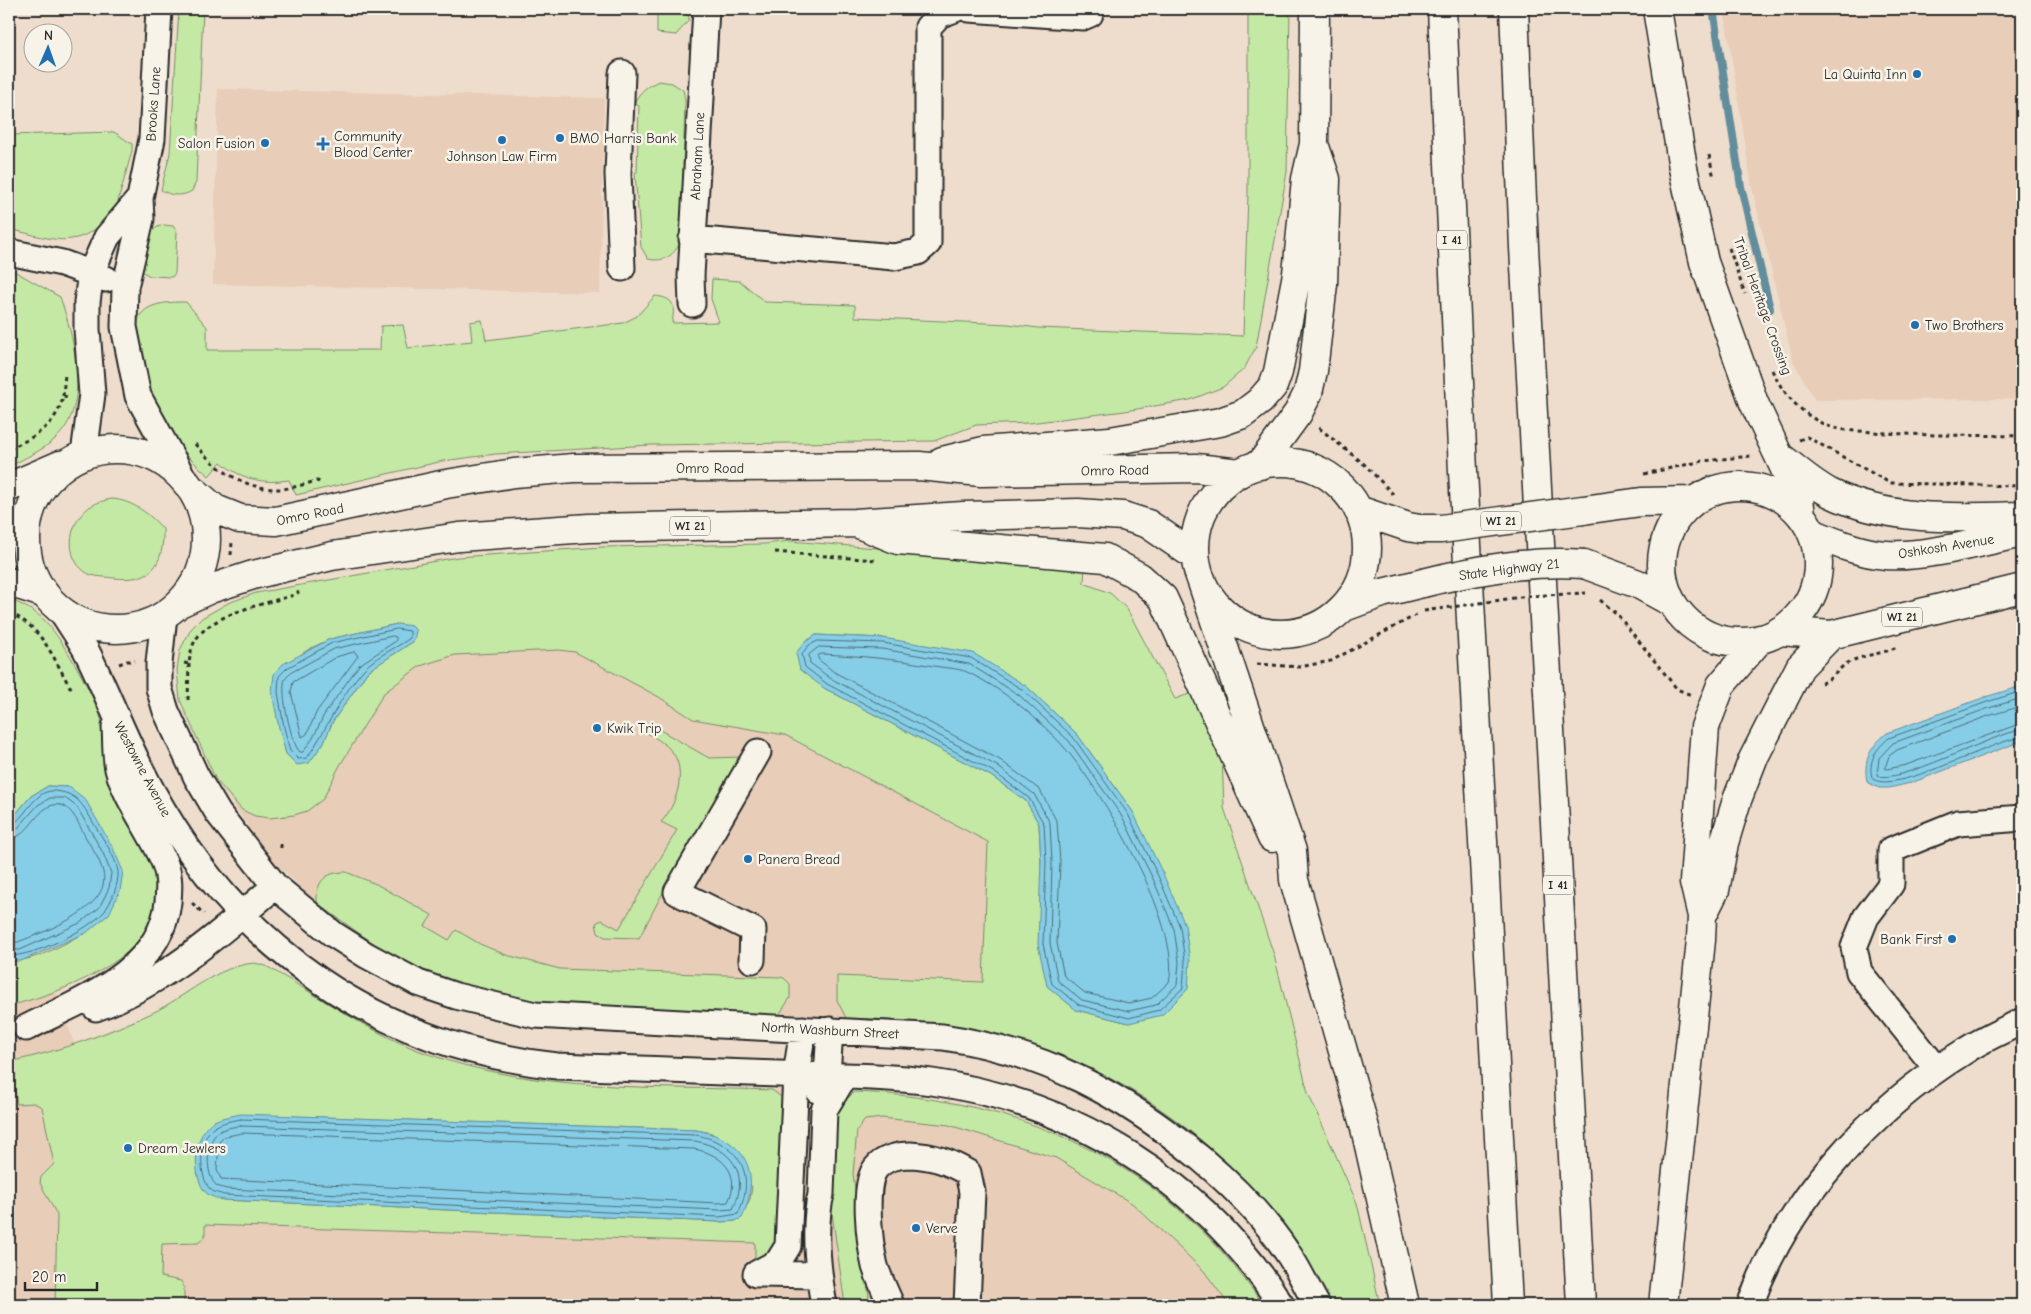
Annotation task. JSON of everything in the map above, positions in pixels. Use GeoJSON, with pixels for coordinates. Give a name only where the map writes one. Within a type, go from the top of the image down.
{"type":"FeatureCollection","features":[{"type":"Feature","properties":{"kind":"main road"},"geometry":{"type":"LineString","coordinates":[[918,466],[983,451],[1110,441],[1220,422],[1242,414],[1260,401],[1273,386],[1278,372],[1297,274],[1306,179],[1314,144],[1315,9]]}},
{"type":"Feature","properties":{"kind":"main road","name":"I 41"},"geometry":{"type":"LineString","coordinates":[[1442,9],[1463,481],[1508,1305]]}},
{"type":"Feature","properties":{"kind":"main road","name":"I 41"},"geometry":{"type":"LineString","coordinates":[[1514,9],[1524,247],[1581,1305]]}},
{"type":"Feature","properties":{"kind":"main road"},"geometry":{"type":"LineString","coordinates":[[1657,9],[1683,168],[1704,262],[1754,403],[1799,499],[1818,555],[1817,578],[1810,599],[1796,617],[1770,635],[1721,685],[1705,727],[1694,882],[1702,916],[1663,1305]]}},
{"type":"Feature","properties":{"kind":"main road"},"geometry":{"type":"LineString","coordinates":[[1314,144],[1326,179],[1323,284],[1313,371],[1308,393],[1298,414],[1250,469],[1220,487],[1206,508],[1197,530],[1198,567],[1292,851],[1294,880],[1365,1128],[1405,1305]]}},
{"type":"Feature","properties":{"kind":"main road"},"geometry":{"type":"LineString","coordinates":[[9,487],[75,458],[109,448],[135,450],[160,459],[187,483],[205,518],[207,548],[199,577],[173,609],[139,627],[113,630],[86,625],[62,612],[43,593],[29,567],[25,538],[30,509],[44,483],[75,458]]}},
{"type":"Feature","properties":{"kind":"main road"},"geometry":{"type":"LineString","coordinates":[[1777,452],[1830,492],[1873,507],[1944,518],[2022,516]]}},
{"type":"Feature","properties":{"kind":"main road"},"geometry":{"type":"LineString","coordinates":[[1198,567],[1213,600],[1230,618],[1252,629],[1277,634],[1302,632],[1325,623],[1344,608],[1356,591],[1364,571],[1367,550],[1365,529],[1358,510],[1344,490],[1326,475],[1304,466],[1281,462],[1250,469]]}},
{"type":"Feature","properties":{"kind":"main road","name":"Omro Road"},"geometry":{"type":"LineString","coordinates":[[187,483],[214,509],[240,519],[276,521],[446,484],[522,472],[574,468],[918,466],[981,472],[1196,468],[1250,469]]}},
{"type":"Feature","properties":{"kind":"main road"},"geometry":{"type":"LineString","coordinates":[[1770,635],[1740,642],[1723,640],[1707,635],[1687,621],[1671,602],[1663,581],[1661,559],[1666,537],[1673,524],[1692,501],[1714,489],[1739,485],[1764,489],[1786,500],[1807,524]]}},
{"type":"Feature","properties":{"kind":"main road","name":"WI 21"},"geometry":{"type":"LineString","coordinates":[[1358,510],[1402,526],[1420,529],[1441,529],[1641,502],[1692,501]]}},
{"type":"Feature","properties":{"kind":"main road","name":"WI 21"},"geometry":{"type":"LineString","coordinates":[[173,609],[210,589],[278,568],[351,553],[460,537],[589,528],[855,523],[962,516],[1078,514],[1123,516],[1148,524],[1198,567]]}},
{"type":"Feature","properties":{"kind":"main road"},"geometry":{"type":"LineString","coordinates":[[855,523],[898,540],[1105,558],[1140,577],[1163,598],[1280,855],[1294,880]]}},
{"type":"Feature","properties":{"kind":"main road","name":"Oshkosh Avenue"},"geometry":{"type":"LineString","coordinates":[[1807,524],[1856,550],[1886,555],[1926,552],[2022,533]]}},
{"type":"Feature","properties":{"kind":"main road","name":"State Highway 21"},"geometry":{"type":"LineString","coordinates":[[1344,608],[1382,593],[1465,573],[1497,568],[1564,563],[1584,564],[1638,584],[1671,602]]}},
{"type":"Feature","properties":{"kind":"main road"},"geometry":{"type":"LineString","coordinates":[[9,582],[43,593]]}},
{"type":"Feature","properties":{"kind":"main road","name":"WI 21"},"geometry":{"type":"LineString","coordinates":[[1770,635],[1830,635],[2022,588]]}},
{"type":"Feature","properties":{"kind":"main road"},"geometry":{"type":"LineString","coordinates":[[1702,916],[1715,890],[1726,835],[1737,800],[1754,759],[1800,667],[1830,635]]}},
{"type":"Feature","properties":{"kind":"street","name":"Brooks Lane"},"geometry":{"type":"LineString","coordinates":[[125,287],[140,219],[140,198],[152,140],[159,9]]}},
{"type":"Feature","properties":{"kind":"street","name":"Abraham Lane"},"geometry":{"type":"LineString","coordinates":[[692,304],[692,240],[706,9]]}},
{"type":"Feature","properties":{"kind":"street"},"geometry":{"type":"LineString","coordinates":[[692,240],[894,256],[918,252],[928,243],[928,27],[939,15],[955,9]]}},
{"type":"Feature","properties":{"kind":"street"},"geometry":{"type":"LineString","coordinates":[[969,9],[1083,17],[1090,14],[1091,9]]}},
{"type":"Feature","properties":{"kind":"street"},"geometry":{"type":"LineString","coordinates":[[622,73],[618,174],[622,268]]}},
{"type":"Feature","properties":{"kind":"street","name":"Brooks Lane"},"geometry":{"type":"LineString","coordinates":[[91,273],[107,237],[140,198]]}},
{"type":"Feature","properties":{"kind":"street"},"geometry":{"type":"LineString","coordinates":[[9,252],[62,263],[125,287]]}},
{"type":"Feature","properties":{"kind":"street"},"geometry":{"type":"LineString","coordinates":[[75,458],[92,394],[87,329],[87,302],[91,273]]}},
{"type":"Feature","properties":{"kind":"street","name":"Omro Road"},"geometry":{"type":"LineString","coordinates":[[125,287],[124,327],[136,390],[151,424],[187,483]]}},
{"type":"Feature","properties":{"kind":"street"},"geometry":{"type":"LineString","coordinates":[[18,1030],[63,1020],[105,1005],[128,993],[190,955],[241,916],[275,886],[218,813],[196,776],[166,711],[159,688],[158,673],[173,609]]}},
{"type":"Feature","properties":{"kind":"street","name":"Westowne Avenue"},"geometry":{"type":"LineString","coordinates":[[62,612],[88,653],[115,717],[152,791],[185,847],[212,883],[241,916]]}},
{"type":"Feature","properties":{"kind":"street"},"geometry":{"type":"LineString","coordinates":[[18,1030],[99,991],[127,972],[146,954],[159,934],[167,913],[169,887],[166,865],[118,769],[115,717]]}},
{"type":"Feature","properties":{"kind":"street"},"geometry":{"type":"LineString","coordinates":[[752,960],[753,930],[677,892],[758,752]]}},
{"type":"Feature","properties":{"kind":"street"},"geometry":{"type":"LineString","coordinates":[[1937,1069],[1860,972],[1854,947],[1866,917],[1891,884],[1890,850],[1958,823],[2022,818]]}},
{"type":"Feature","properties":{"kind":"street","name":"North Washburn Street"},"geometry":{"type":"LineString","coordinates":[[275,886],[333,934],[366,955],[418,983],[491,1006],[535,1015],[569,1018],[943,1037],[1018,1053],[1051,1065],[1124,1102],[1172,1135],[1218,1174],[1260,1216],[1288,1252],[1317,1305]]}},
{"type":"Feature","properties":{"kind":"street"},"geometry":{"type":"LineString","coordinates":[[241,916],[266,939],[317,978],[394,1024],[441,1042],[493,1056],[557,1066],[908,1080],[968,1089],[1024,1104],[1064,1118],[1097,1135],[1142,1163],[1215,1221],[1243,1252],[1281,1305]]}},
{"type":"Feature","properties":{"kind":"street"},"geometry":{"type":"LineString","coordinates":[[1750,1305],[1773,1252],[1820,1180],[1836,1160],[1898,1098],[1966,1050],[2022,1021]]}},
{"type":"Feature","properties":{"kind":"street"},"geometry":{"type":"LineString","coordinates":[[803,1029],[796,1075],[788,1246],[778,1262],[756,1274],[819,1275]]}},
{"type":"Feature","properties":{"kind":"street"},"geometry":{"type":"LineString","coordinates":[[824,1305],[819,1275],[818,1206],[807,1174],[813,1104],[835,1077],[830,1030]]}},
{"type":"Feature","properties":{"kind":"street"},"geometry":{"type":"LineString","coordinates":[[891,1305],[876,1268],[870,1242],[870,1180],[876,1167],[896,1155],[932,1156],[952,1163],[968,1173],[972,1192],[967,1305]]}},
{"type":"Feature","properties":{"kind":"street"},"geometry":{"type":"LineString","coordinates":[[792,1184],[802,1230],[819,1275]]}},
{"type":"Feature","properties":{"kind":"path"},"geometry":{"type":"LineString","coordinates":[[1708,148],[1716,185]]}},
{"type":"Feature","properties":{"kind":"path","name":"Tribal Heritage Crossing"},"geometry":{"type":"LineString","coordinates":[[1727,241],[1748,303]]}},
{"type":"Feature","properties":{"kind":"path","name":"Tribal Heritage Crossing"},"geometry":{"type":"LineString","coordinates":[[1769,363],[1778,383],[1789,398],[1800,408],[1832,427],[1908,435],[2022,436]]}},
{"type":"Feature","properties":{"kind":"path"},"geometry":{"type":"LineString","coordinates":[[9,449],[48,427],[61,405],[63,396],[70,397]]}},
{"type":"Feature","properties":{"kind":"path"},"geometry":{"type":"LineString","coordinates":[[1312,423],[1364,464],[1395,496]]}},
{"type":"Feature","properties":{"kind":"path"},"geometry":{"type":"LineString","coordinates":[[1637,476],[1703,462],[1777,452],[1807,437],[1890,482],[2022,486]]}},
{"type":"Feature","properties":{"kind":"path"},"geometry":{"type":"LineString","coordinates":[[190,438],[202,452],[236,480],[276,490],[317,481]]}},
{"type":"Feature","properties":{"kind":"path"},"geometry":{"type":"LineString","coordinates":[[249,490],[251,485]]}},
{"type":"Feature","properties":{"kind":"path"},"geometry":{"type":"LineString","coordinates":[[779,553],[878,560]]}},
{"type":"Feature","properties":{"kind":"path"},"geometry":{"type":"LineString","coordinates":[[1252,664],[1300,667],[1331,661],[1403,620],[1424,612],[1528,596],[1586,592],[1602,601],[1617,614],[1677,689],[1698,696]]}},
{"type":"Feature","properties":{"kind":"path"},"geometry":{"type":"LineString","coordinates":[[190,695],[189,664],[195,641],[209,626],[246,610],[294,595]]}},
{"type":"Feature","properties":{"kind":"path"},"geometry":{"type":"LineString","coordinates":[[9,613],[22,618],[32,626],[46,644],[70,687],[80,683]]}},
{"type":"Feature","properties":{"kind":"path"},"geometry":{"type":"LineString","coordinates":[[1815,685],[1828,681],[1840,668],[1855,659],[1893,649]]}},
{"type":"Feature","properties":{"kind":"path"},"geometry":{"type":"LineString","coordinates":[[111,668],[127,661],[144,662]]}},
{"type":"Feature","properties":{"kind":"path"},"geometry":{"type":"LineString","coordinates":[[175,663],[189,664]]}},
{"type":"Feature","properties":{"kind":"path"},"geometry":{"type":"LineString","coordinates":[[185,902],[192,902],[207,918]]}},
{"type":"Feature","properties":{"kind":"shaded area"},"geometry":{"type":"Polygon","coordinates":[[[1724,9],[2022,9],[2022,399],[1815,400],[1793,361],[1752,188],[1724,9]]]}},
{"type":"Feature","properties":{"kind":"shaded area"},"geometry":{"type":"Polygon","coordinates":[[[218,89],[604,98],[600,293],[213,284],[218,89]]]}},
{"type":"Feature","properties":{"kind":"shaded area"},"geometry":{"type":"Polygon","coordinates":[[[649,548],[1022,825],[1019,1040],[940,1023],[629,1010],[454,981],[425,970],[390,953],[360,935],[317,903],[270,858],[216,780],[180,700],[177,670],[180,650],[191,629],[205,615],[228,603],[256,593],[458,557],[549,550],[649,548]]]}},
{"type":"Feature","properties":{"kind":"shaded area"},"geometry":{"type":"Polygon","coordinates":[[[9,600],[34,612],[47,623],[70,659],[100,718],[137,942],[94,974],[57,993],[74,1044],[154,1012],[221,972],[236,966],[255,963],[266,966],[391,1039],[461,1064],[521,1077],[583,1084],[870,1093],[955,1102],[999,1113],[1059,1134],[1145,1183],[1174,1204],[1202,1229],[1263,1305],[9,1305],[9,600]]]}},
{"type":"Feature","properties":{"kind":"green space"},"geometry":{"type":"Polygon","coordinates":[[[179,9],[203,9],[196,182],[192,191],[176,195],[161,190],[170,153],[179,9]]]}},
{"type":"Feature","properties":{"kind":"green space"},"geometry":{"type":"Polygon","coordinates":[[[657,9],[688,9],[689,20],[676,35],[657,33],[657,9]]]}},
{"type":"Feature","properties":{"kind":"green space"},"geometry":{"type":"Polygon","coordinates":[[[1248,9],[1290,9],[1287,172],[1256,347],[1244,369],[1223,387],[1190,400],[1125,411],[1029,423],[976,425],[934,441],[651,445],[496,454],[443,461],[296,495],[289,480],[262,481],[245,477],[221,462],[209,476],[180,446],[164,422],[151,397],[144,370],[138,334],[138,320],[146,309],[162,303],[175,302],[186,302],[207,327],[207,350],[380,350],[381,326],[403,325],[408,348],[472,341],[470,322],[482,320],[486,340],[623,323],[637,316],[655,296],[667,299],[672,304],[672,323],[719,322],[711,299],[712,279],[740,281],[765,302],[855,305],[855,317],[1008,324],[1038,328],[1243,336],[1248,195],[1248,9]]]}},
{"type":"Feature","properties":{"kind":"green space"},"geometry":{"type":"Polygon","coordinates":[[[659,81],[672,83],[683,90],[685,100],[681,241],[676,250],[669,256],[654,260],[648,259],[641,247],[635,173],[637,172],[639,106],[634,103],[644,89],[659,81]]]}},
{"type":"Feature","properties":{"kind":"green space"},"geometry":{"type":"Polygon","coordinates":[[[114,132],[132,144],[132,151],[115,212],[101,225],[77,238],[65,240],[40,237],[9,229],[9,135],[114,132]]]}},
{"type":"Feature","properties":{"kind":"green space"},"geometry":{"type":"Polygon","coordinates":[[[164,225],[173,226],[177,232],[175,273],[172,277],[150,276],[141,271],[145,249],[149,236],[157,227],[164,225]]]}},
{"type":"Feature","properties":{"kind":"green space"},"geometry":{"type":"Polygon","coordinates":[[[9,271],[14,271],[60,297],[74,351],[77,391],[73,409],[66,425],[55,439],[39,451],[9,467],[9,271]]]}},
{"type":"Feature","properties":{"kind":"green space"},"geometry":{"type":"Polygon","coordinates":[[[112,499],[134,505],[163,529],[163,542],[158,562],[146,574],[127,579],[94,576],[84,571],[75,559],[71,545],[76,523],[91,506],[112,499]]]}},
{"type":"Feature","properties":{"kind":"green space"},"geometry":{"type":"Polygon","coordinates":[[[790,541],[1085,565],[1084,583],[1110,593],[1127,609],[1175,699],[1192,693],[1222,755],[1224,808],[1274,955],[1308,1093],[1357,1203],[1380,1305],[1332,1305],[1283,1227],[1253,1191],[1220,1157],[1184,1126],[1145,1099],[1104,1075],[1061,1055],[996,1034],[932,1023],[846,1018],[837,1000],[837,976],[983,982],[988,842],[785,735],[693,719],[659,697],[575,652],[559,650],[455,655],[420,666],[384,693],[339,767],[323,799],[307,811],[294,815],[270,818],[255,816],[242,810],[216,780],[180,700],[177,670],[180,650],[191,629],[202,618],[228,603],[256,593],[458,557],[603,547],[764,544],[790,541]],[[397,624],[330,639],[299,656],[272,692],[286,754],[323,744],[333,721],[368,671],[414,641],[397,624]],[[816,635],[805,642],[824,688],[991,776],[1026,801],[1039,824],[1047,986],[1077,1010],[1129,1023],[1133,812],[1077,734],[1026,686],[883,638],[816,635]]]}},
{"type":"Feature","properties":{"kind":"green space"},"geometry":{"type":"Polygon","coordinates":[[[9,600],[39,615],[54,631],[70,655],[98,709],[107,755],[146,839],[153,860],[157,882],[157,902],[152,921],[141,938],[127,952],[109,965],[90,977],[69,986],[9,1006],[9,961],[35,957],[48,952],[75,938],[109,914],[69,787],[48,786],[31,796],[9,822],[9,600]]]}},
{"type":"Feature","properties":{"kind":"green space"},"geometry":{"type":"Polygon","coordinates":[[[646,722],[709,758],[743,757],[661,896],[639,938],[605,937],[598,933],[596,923],[602,920],[619,929],[677,830],[661,822],[671,808],[678,789],[679,770],[677,761],[667,746],[642,730],[646,722]]]}},
{"type":"Feature","properties":{"kind":"green space"},"geometry":{"type":"Polygon","coordinates":[[[346,872],[376,884],[432,915],[425,926],[449,940],[456,930],[480,944],[506,955],[560,969],[780,977],[790,984],[790,998],[779,1015],[629,1011],[579,1007],[530,1000],[482,990],[435,974],[389,953],[317,903],[318,889],[323,880],[332,874],[346,872]]]}},
{"type":"Feature","properties":{"kind":"green space"},"geometry":{"type":"Polygon","coordinates":[[[255,963],[266,966],[385,1036],[428,1054],[470,1067],[512,1076],[598,1085],[772,1090],[784,1099],[780,1249],[755,1263],[755,1243],[205,1225],[205,1237],[198,1243],[162,1244],[161,1277],[181,1281],[184,1287],[184,1305],[55,1305],[57,1215],[40,1183],[41,1177],[54,1164],[42,1107],[34,1103],[17,1104],[12,1074],[14,1061],[67,1047],[118,1028],[152,1013],[201,983],[240,965],[255,963]],[[289,1116],[198,1144],[198,1173],[204,1190],[223,1200],[719,1222],[735,1221],[741,1218],[750,1199],[752,1187],[712,1133],[696,1130],[289,1116]]]}},
{"type":"Feature","properties":{"kind":"green space"},"geometry":{"type":"Polygon","coordinates":[[[854,1092],[916,1097],[975,1108],[1032,1125],[1086,1148],[1136,1177],[1183,1213],[1225,1255],[1263,1305],[1229,1305],[1204,1271],[1133,1204],[1056,1158],[949,1125],[882,1118],[865,1120],[857,1130],[853,1174],[870,1305],[845,1305],[828,1185],[835,1111],[854,1092]]]}},
{"type":"Feature","properties":{"kind":"water"},"geometry":{"type":"Polygon","coordinates":[[[397,624],[412,626],[416,631],[414,641],[368,671],[333,721],[323,744],[309,763],[297,765],[286,754],[279,728],[272,692],[274,674],[283,664],[330,639],[397,624]]]}},
{"type":"Feature","properties":{"kind":"water"},"geometry":{"type":"Polygon","coordinates":[[[816,635],[883,638],[973,653],[1026,686],[1077,734],[1133,812],[1185,925],[1190,961],[1188,989],[1162,1015],[1129,1023],[1076,1010],[1047,986],[1038,944],[1041,862],[1039,824],[1026,801],[991,776],[824,688],[800,670],[796,653],[805,642],[816,635]]]}},
{"type":"Feature","properties":{"kind":"water"},"geometry":{"type":"Polygon","coordinates":[[[2022,686],[2022,741],[1911,783],[1889,788],[1879,788],[1867,782],[1866,767],[1869,754],[1876,743],[1887,733],[1985,697],[2022,686]]]}},
{"type":"Feature","properties":{"kind":"water"},"geometry":{"type":"Polygon","coordinates":[[[48,786],[69,787],[85,799],[113,848],[123,871],[120,891],[109,914],[86,933],[21,961],[9,961],[9,822],[31,796],[48,786]]]}},
{"type":"Feature","properties":{"kind":"water"},"geometry":{"type":"Polygon","coordinates":[[[241,1114],[696,1130],[713,1134],[727,1141],[738,1150],[745,1160],[749,1172],[748,1201],[742,1218],[735,1221],[719,1222],[223,1200],[212,1196],[203,1189],[197,1172],[197,1152],[202,1134],[207,1126],[214,1121],[241,1114]]]}},
{"type":"Feature","properties":{"kind":"waterway"},"geometry":{"type":"LineString","coordinates":[[1713,9],[1741,187],[1770,309]]}},
{"type":"Feature","properties":{"kind":"place","name":"La Quinta Inn"},"geometry":{"type":"Point","coordinates":[1917,74]}},
{"type":"Feature","properties":{"kind":"place","name":"BMO Harris Bank"},"geometry":{"type":"Point","coordinates":[560,138]}},
{"type":"Feature","properties":{"kind":"place","name":"Johnson Law Firm"},"geometry":{"type":"Point","coordinates":[502,140]}},
{"type":"Feature","properties":{"kind":"place","name":"Salon Fusion"},"geometry":{"type":"Point","coordinates":[265,143]}},
{"type":"Feature","properties":{"kind":"place","name":"Community Blood Center"},"geometry":{"type":"Point","coordinates":[323,144]}},
{"type":"Feature","properties":{"kind":"place","name":"Two Brothers"},"geometry":{"type":"Point","coordinates":[1915,325]}},
{"type":"Feature","properties":{"kind":"place","name":"Kwik Trip"},"geometry":{"type":"Point","coordinates":[597,728]}},
{"type":"Feature","properties":{"kind":"place","name":"Panera Bread"},"geometry":{"type":"Point","coordinates":[748,859]}},
{"type":"Feature","properties":{"kind":"place","name":"Bank First"},"geometry":{"type":"Point","coordinates":[1952,939]}},
{"type":"Feature","properties":{"kind":"place","name":"Dream Jewlers"},"geometry":{"type":"Point","coordinates":[128,1148]}},
{"type":"Feature","properties":{"kind":"place","name":"Verve"},"geometry":{"type":"Point","coordinates":[916,1228]}}]}
